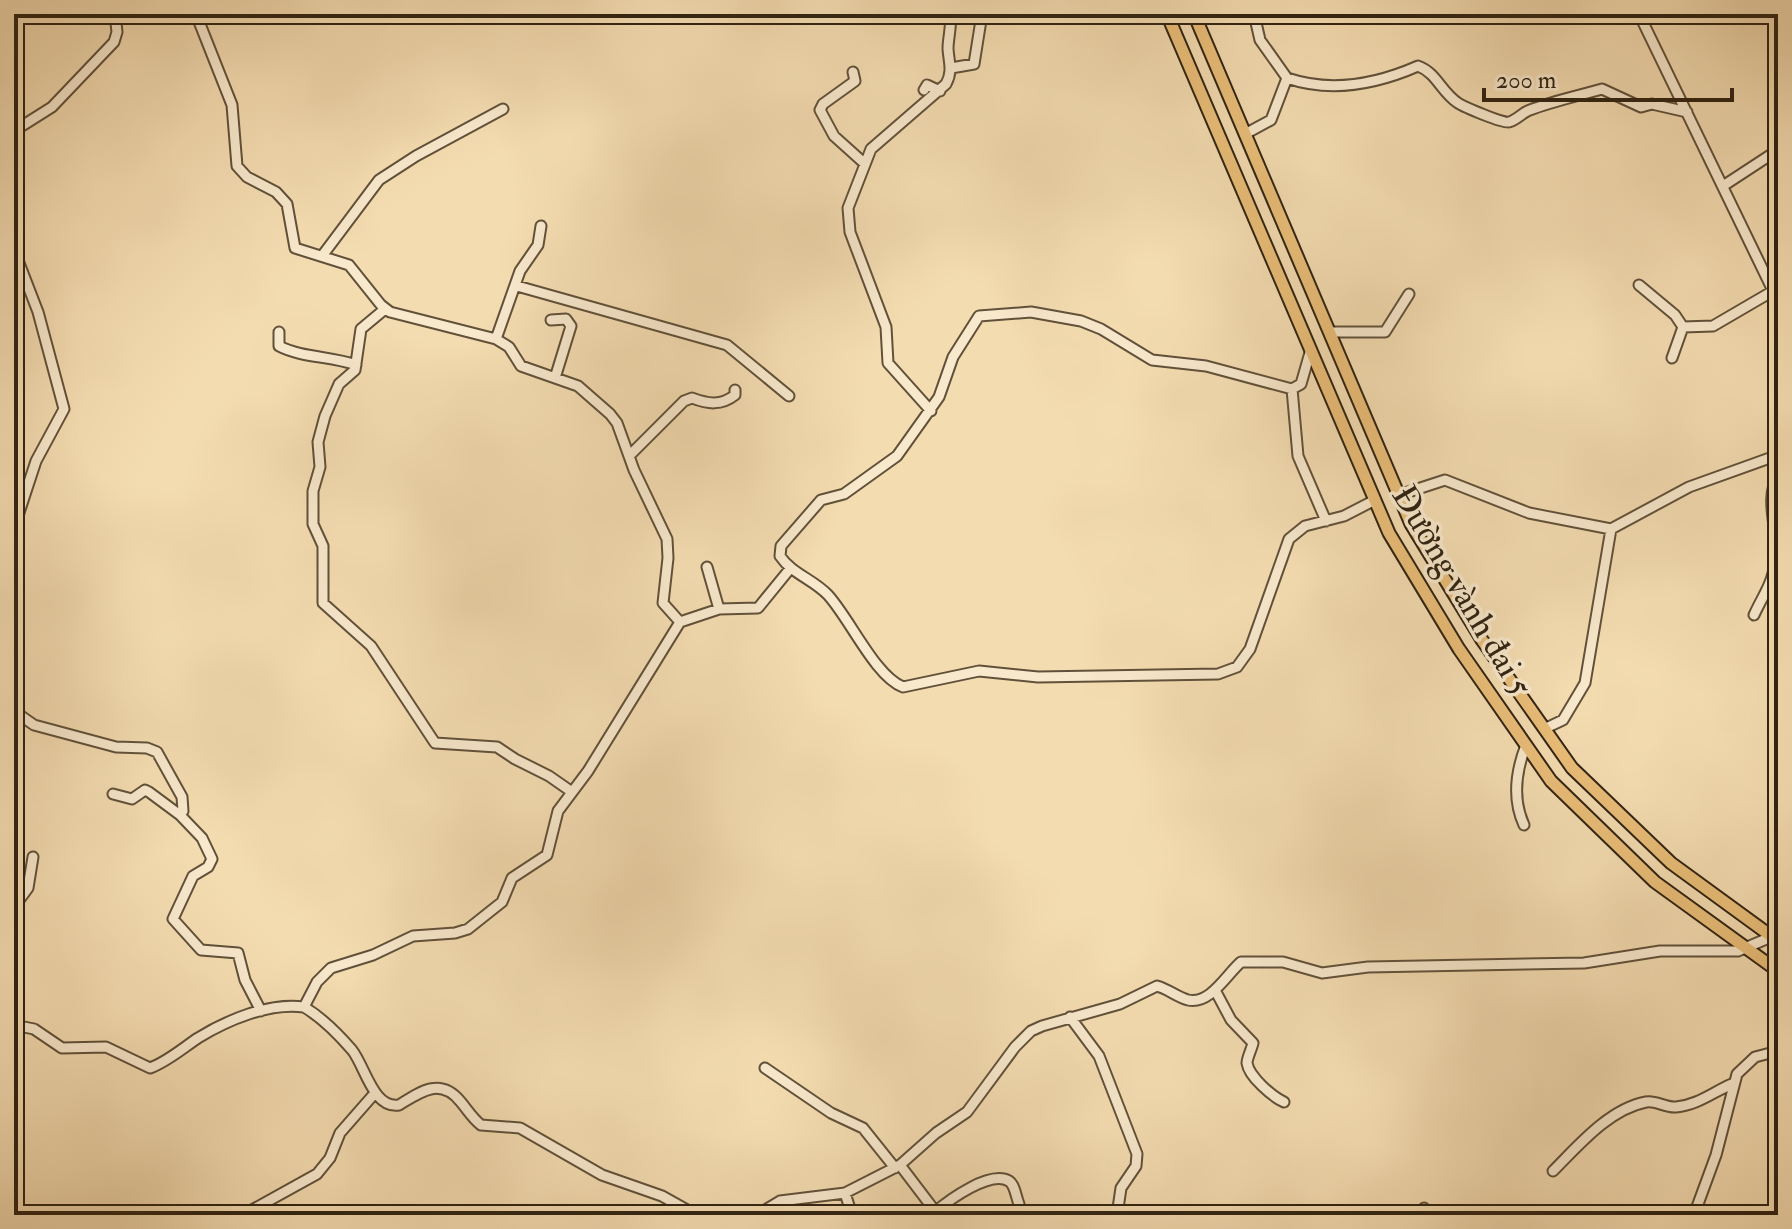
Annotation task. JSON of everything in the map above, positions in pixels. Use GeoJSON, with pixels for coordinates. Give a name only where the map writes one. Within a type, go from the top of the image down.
{"type":"FeatureCollection","features":[{"type":"Feature","properties":{"kind":"main road","name":"Đường vành đai 5"},"geometry":{"type":"LineString","coordinates":[[1167,14],[1389,533],[1459,649],[1551,781],[1655,882],[1778,971]]}},
{"type":"Feature","properties":{"kind":"main road","name":"Đường vành đai 5"},"geometry":{"type":"LineString","coordinates":[[1194,14],[1411,524],[1482,640],[1572,768],[1671,863],[1776,937]]}},
{"type":"Feature","properties":{"kind":"street"},"geometry":{"type":"LineString","coordinates":[[14,131],[52,107],[114,42],[117,32],[115,14]]}},
{"type":"Feature","properties":{"kind":"street"},"geometry":{"type":"LineString","coordinates":[[196,14],[232,105],[237,166],[244,175],[276,192],[287,204],[295,248],[349,265],[385,309],[397,315],[496,339],[509,347],[521,366],[578,386],[610,414],[617,423],[637,477],[667,539],[663,603],[680,622]]}},
{"type":"Feature","properties":{"kind":"street"},"geometry":{"type":"LineString","coordinates":[[931,411],[888,363],[886,327],[850,232],[848,208],[864,163],[875,144],[940,91],[950,77],[950,14]]}},
{"type":"Feature","properties":{"kind":"street"},"geometry":{"type":"LineString","coordinates":[[951,68],[974,64],[982,14]]}},
{"type":"Feature","properties":{"kind":"street"},"geometry":{"type":"LineString","coordinates":[[1254,14],[1263,46],[1287,78],[1303,83],[1334,86],[1373,82],[1418,66],[1428,70],[1450,97],[1461,105],[1501,122],[1510,122],[1527,110],[1602,89],[1641,107],[1652,104],[1687,112]]}},
{"type":"Feature","properties":{"kind":"street"},"geometry":{"type":"LineString","coordinates":[[1639,14],[1778,301]]}},
{"type":"Feature","properties":{"kind":"street"},"geometry":{"type":"LineString","coordinates":[[853,72],[855,81],[823,104],[820,110],[834,136],[864,163]]}},
{"type":"Feature","properties":{"kind":"street"},"geometry":{"type":"LineString","coordinates":[[1245,134],[1271,120],[1287,78]]}},
{"type":"Feature","properties":{"kind":"street"},"geometry":{"type":"LineString","coordinates":[[924,90],[931,85],[940,91]]}},
{"type":"Feature","properties":{"kind":"street"},"geometry":{"type":"LineString","coordinates":[[322,256],[379,180],[416,156],[503,109]]}},
{"type":"Feature","properties":{"kind":"street"},"geometry":{"type":"LineString","coordinates":[[1723,186],[1778,150]]}},
{"type":"Feature","properties":{"kind":"street"},"geometry":{"type":"LineString","coordinates":[[496,339],[520,271],[538,245],[541,226]]}},
{"type":"Feature","properties":{"kind":"street"},"geometry":{"type":"LineString","coordinates":[[14,250],[38,312],[64,409],[36,461],[14,528]]}},
{"type":"Feature","properties":{"kind":"street"},"geometry":{"type":"LineString","coordinates":[[1639,285],[1675,315],[1683,327],[1672,358]]}},
{"type":"Feature","properties":{"kind":"street"},"geometry":{"type":"LineString","coordinates":[[517,286],[727,345],[789,396]]}},
{"type":"Feature","properties":{"kind":"street"},"geometry":{"type":"LineString","coordinates":[[1683,327],[1713,326],[1773,291]]}},
{"type":"Feature","properties":{"kind":"street"},"geometry":{"type":"LineString","coordinates":[[1330,332],[1385,332],[1409,294]]}},
{"type":"Feature","properties":{"kind":"street"},"geometry":{"type":"LineString","coordinates":[[385,309],[361,329],[356,365],[339,384],[318,442],[320,467],[313,491],[313,524],[323,546],[323,603],[371,646],[435,743],[497,747],[572,792]]}},
{"type":"Feature","properties":{"kind":"street"},"geometry":{"type":"LineString","coordinates":[[1311,349],[1301,384],[1292,389],[1206,366],[1152,360],[1091,325],[1024,312],[983,315],[976,319],[953,357],[931,411],[892,461],[844,494],[821,500],[779,551],[780,556],[789,570],[808,579],[828,596],[887,677],[903,687],[979,671],[1047,677],[1130,673],[1218,674],[1237,667],[1250,649],[1289,539],[1305,526],[1344,516],[1375,500]]}},
{"type":"Feature","properties":{"kind":"street"},"geometry":{"type":"LineString","coordinates":[[551,320],[566,319],[571,326],[555,378]]}},
{"type":"Feature","properties":{"kind":"street"},"geometry":{"type":"LineString","coordinates":[[279,332],[279,346],[289,351],[337,358],[356,365]]}},
{"type":"Feature","properties":{"kind":"street"},"geometry":{"type":"LineString","coordinates":[[1292,389],[1298,456],[1326,521]]}},
{"type":"Feature","properties":{"kind":"street"},"geometry":{"type":"LineString","coordinates":[[629,456],[684,401],[692,398],[706,403],[721,403],[732,398],[735,390]]}},
{"type":"Feature","properties":{"kind":"street"},"geometry":{"type":"LineString","coordinates":[[1399,495],[1445,480],[1529,513],[1611,529],[1689,487],[1778,455]]}},
{"type":"Feature","properties":{"kind":"street"},"geometry":{"type":"LineString","coordinates":[[1754,615],[1772,582],[1777,548],[1773,490],[1778,477]]}},
{"type":"Feature","properties":{"kind":"street"},"geometry":{"type":"LineString","coordinates":[[1544,729],[1563,720],[1585,683],[1611,529]]}},
{"type":"Feature","properties":{"kind":"street"},"geometry":{"type":"LineString","coordinates":[[707,567],[719,609]]}},
{"type":"Feature","properties":{"kind":"street"},"geometry":{"type":"LineString","coordinates":[[304,1007],[317,982],[331,968],[373,955],[413,936],[462,932],[497,907],[512,878],[547,855],[554,818],[680,622],[719,609],[758,608],[789,570]]}},
{"type":"Feature","properties":{"kind":"street"},"geometry":{"type":"LineString","coordinates":[[14,711],[34,725],[116,747],[147,748],[157,752],[182,797],[183,811],[180,815]]}},
{"type":"Feature","properties":{"kind":"street"},"geometry":{"type":"LineString","coordinates":[[1524,825],[1515,799],[1526,745]]}},
{"type":"Feature","properties":{"kind":"street"},"geometry":{"type":"LineString","coordinates":[[113,794],[132,799],[145,790],[152,793],[202,838],[212,859],[208,867],[190,880],[173,919],[201,950],[238,953],[245,980],[261,1011]]}},
{"type":"Feature","properties":{"kind":"street"},"geometry":{"type":"LineString","coordinates":[[14,907],[28,888],[33,857]]}},
{"type":"Feature","properties":{"kind":"street"},"geometry":{"type":"LineString","coordinates":[[757,1215],[780,1201],[845,1193],[897,1167],[974,1105],[1023,1038],[1042,1026],[1120,1004],[1157,986],[1186,1000],[1194,1000],[1215,990],[1236,966],[1246,961],[1283,962],[1322,973],[1368,967],[1584,963],[1660,951],[1730,952],[1747,949],[1776,937]]}},
{"type":"Feature","properties":{"kind":"street"},"geometry":{"type":"LineString","coordinates":[[1215,990],[1231,1020],[1253,1043],[1249,1067],[1268,1093],[1284,1102]]}},
{"type":"Feature","properties":{"kind":"street"},"geometry":{"type":"LineString","coordinates":[[14,1025],[34,1029],[62,1048],[106,1047],[150,1068],[200,1037],[261,1011],[304,1007],[350,1048],[375,1093],[393,1106],[424,1090],[442,1088],[459,1099],[481,1125],[520,1128],[602,1175],[662,1196],[696,1215]]}},
{"type":"Feature","properties":{"kind":"street"},"geometry":{"type":"LineString","coordinates":[[1070,1017],[1099,1056],[1137,1154],[1136,1166],[1121,1188],[1117,1215]]}},
{"type":"Feature","properties":{"kind":"street"},"geometry":{"type":"LineString","coordinates":[[1694,1215],[1716,1155],[1732,1084],[1746,1063],[1755,1057],[1778,1051]]}},
{"type":"Feature","properties":{"kind":"street"},"geometry":{"type":"LineString","coordinates":[[765,1068],[831,1113],[863,1128],[937,1213],[953,1196],[999,1179],[1013,1185],[1019,1204]]}},
{"type":"Feature","properties":{"kind":"street"},"geometry":{"type":"LineString","coordinates":[[1553,1171],[1589,1135],[1619,1114],[1649,1101],[1671,1108],[1705,1100],[1732,1084]]}},
{"type":"Feature","properties":{"kind":"street"},"geometry":{"type":"LineString","coordinates":[[243,1215],[317,1174],[330,1158],[338,1137],[375,1093]]}},
{"type":"Feature","properties":{"kind":"street"},"geometry":{"type":"LineString","coordinates":[[845,1193],[852,1215]]}}]}
